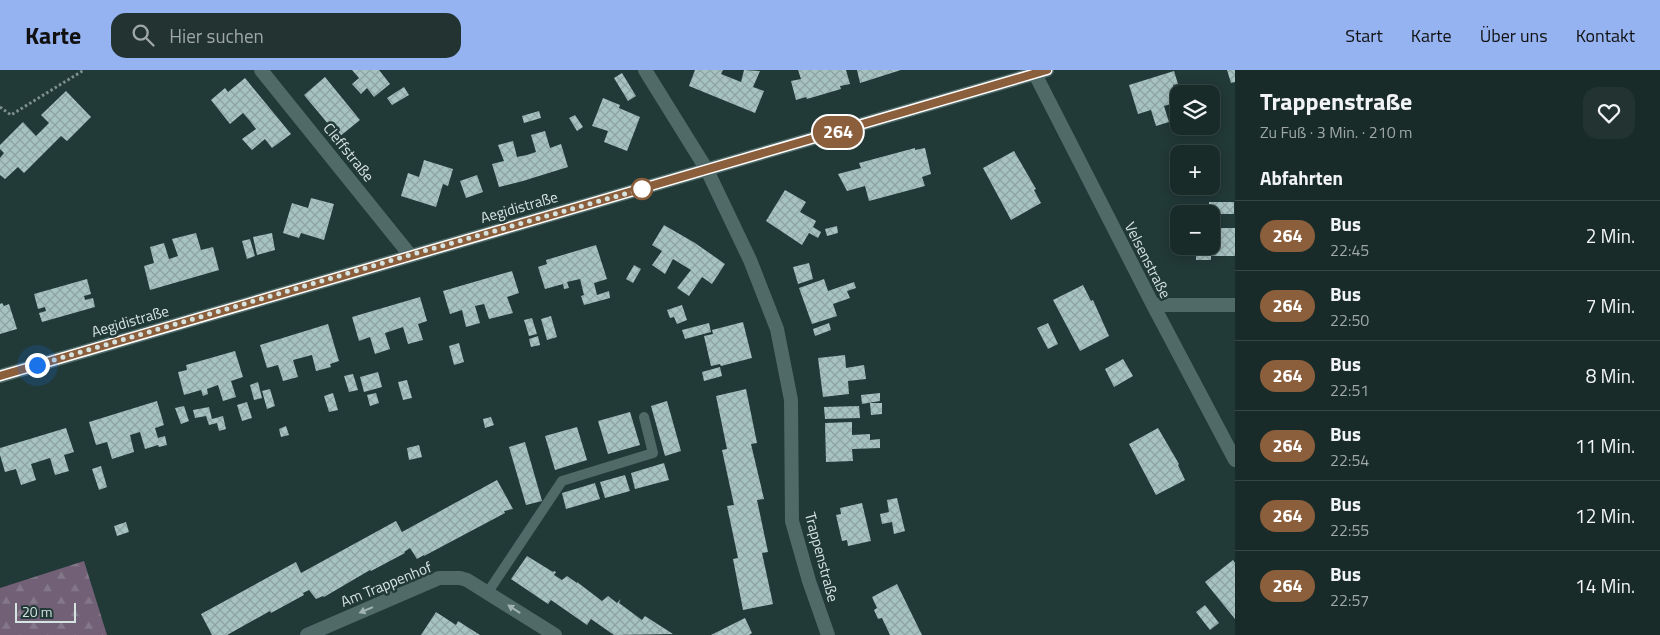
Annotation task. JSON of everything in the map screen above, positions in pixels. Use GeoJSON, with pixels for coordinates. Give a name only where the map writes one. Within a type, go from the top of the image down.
{"type":"FeatureCollection","features":[{"type":"Feature","properties":{"kind":"street","name":"Cleffstraße"},"geometry":{"type":"LineString","coordinates":[[261,70],[410,255]]}},
{"type":"Feature","properties":{"kind":"street","name":"Trappenstraße"},"geometry":{"type":"LineString","coordinates":[[644,70],[707,170],[750,260],[778,329],[791,400],[792,521],[826,635]]}},
{"type":"Feature","properties":{"kind":"street","name":"Aegidistraße"},"geometry":{"type":"LineString","coordinates":[[0,376],[707,170],[1032,73]]}},
{"type":"Feature","properties":{"kind":"street","name":"Velsenstraße"},"geometry":{"type":"LineString","coordinates":[[1032,73],[1235,460]]}},
{"type":"Feature","properties":{"kind":"street"},"geometry":{"type":"LineString","coordinates":[[1153,306],[1235,305]]}},
{"type":"Feature","properties":{"kind":"street","name":"Am Trappenhof"},"geometry":{"type":"LineString","coordinates":[[307,635],[440,578],[467,580],[555,635]]}},
{"type":"Feature","properties":{"kind":"lane"},"geometry":{"type":"LineString","coordinates":[[488,592],[562,481],[653,453],[644,417]]}},
{"type":"Feature","properties":{"kind":"path"},"geometry":{"type":"LineString","coordinates":[[0,107],[11,115],[84,70]]}},
{"type":"Feature","properties":{"kind":"green space"},"geometry":{"type":"Polygon","coordinates":[[[84,561],[107,635],[0,635],[0,588],[84,561]]]}},
{"type":"Feature","properties":{"kind":"building"},"geometry":{"type":"Polygon","coordinates":[[[352,70],[379,70],[390,84],[374,97],[367,88],[361,94],[352,84],[359,78],[352,70]]]}},
{"type":"Feature","properties":{"kind":"building"},"geometry":{"type":"Polygon","coordinates":[[[695,70],[723,70],[721,74],[741,82],[744,70],[760,71],[753,87],[764,91],[755,113],[689,86],[695,70]]]}},
{"type":"Feature","properties":{"kind":"building"},"geometry":{"type":"Polygon","coordinates":[[[798,70],[846,70],[850,84],[840,86],[841,89],[807,99],[806,97],[796,100],[791,81],[801,79],[798,70]]]}},
{"type":"Feature","properties":{"kind":"building"},"geometry":{"type":"Polygon","coordinates":[[[857,70],[901,70],[860,83],[857,70]]]}},
{"type":"Feature","properties":{"kind":"building"},"geometry":{"type":"Polygon","coordinates":[[[1227,70],[1235,70],[1235,82],[1231,83],[1227,70]]]}},
{"type":"Feature","properties":{"kind":"building"},"geometry":{"type":"Polygon","coordinates":[[[1174,71],[1178,84],[1170,85],[1170,104],[1164,106],[1169,122],[1156,126],[1151,110],[1138,114],[1129,85],[1174,71]]]}},
{"type":"Feature","properties":{"kind":"building"},"geometry":{"type":"Polygon","coordinates":[[[622,73],[636,96],[628,101],[614,78],[622,73]]]}},
{"type":"Feature","properties":{"kind":"building"},"geometry":{"type":"Polygon","coordinates":[[[325,77],[360,120],[339,137],[304,95],[325,77]]]}},
{"type":"Feature","properties":{"kind":"building"},"geometry":{"type":"Polygon","coordinates":[[[245,78],[291,134],[272,148],[265,139],[252,150],[242,139],[256,129],[250,121],[243,113],[230,124],[211,100],[225,88],[228,92],[245,78]]]}},
{"type":"Feature","properties":{"kind":"building"},"geometry":{"type":"Polygon","coordinates":[[[404,87],[409,95],[392,105],[387,98],[404,87]]]}},
{"type":"Feature","properties":{"kind":"building"},"geometry":{"type":"Polygon","coordinates":[[[66,91],[91,117],[67,141],[61,136],[24,173],[18,167],[5,179],[0,175],[0,158],[4,153],[0,149],[0,145],[23,122],[36,136],[49,123],[41,115],[66,91]]]}},
{"type":"Feature","properties":{"kind":"building"},"geometry":{"type":"Polygon","coordinates":[[[603,98],[620,105],[619,108],[640,117],[627,151],[604,142],[608,131],[592,126],[603,98]]]}},
{"type":"Feature","properties":{"kind":"building"},"geometry":{"type":"Polygon","coordinates":[[[539,111],[541,118],[524,123],[522,116],[539,111]]]}},
{"type":"Feature","properties":{"kind":"building"},"geometry":{"type":"Polygon","coordinates":[[[575,115],[583,127],[577,131],[569,118],[575,115]]]}},
{"type":"Feature","properties":{"kind":"building"},"geometry":{"type":"Polygon","coordinates":[[[545,131],[550,148],[561,144],[568,167],[499,187],[492,164],[504,161],[498,145],[513,141],[517,157],[527,155],[536,152],[531,135],[545,131]]]}},
{"type":"Feature","properties":{"kind":"building"},"geometry":{"type":"Polygon","coordinates":[[[915,148],[915,150],[925,148],[931,174],[922,177],[925,186],[869,201],[865,186],[847,191],[838,174],[861,168],[859,163],[915,148]]]}},
{"type":"Feature","properties":{"kind":"building"},"geometry":{"type":"Polygon","coordinates":[[[1014,151],[1036,189],[1034,190],[1041,203],[1011,220],[983,168],[1014,151]]]}},
{"type":"Feature","properties":{"kind":"building"},"geometry":{"type":"Polygon","coordinates":[[[424,160],[453,169],[448,186],[443,184],[436,207],[401,196],[408,173],[419,177],[424,160]]]}},
{"type":"Feature","properties":{"kind":"building"},"geometry":{"type":"Polygon","coordinates":[[[477,175],[483,192],[466,198],[460,181],[477,175]]]}},
{"type":"Feature","properties":{"kind":"building"},"geometry":{"type":"Polygon","coordinates":[[[785,190],[806,202],[800,212],[816,221],[813,227],[821,232],[818,238],[809,233],[802,245],[766,221],[785,190]]]}},
{"type":"Feature","properties":{"kind":"building"},"geometry":{"type":"Polygon","coordinates":[[[311,198],[334,204],[324,240],[301,233],[299,238],[283,233],[292,203],[308,208],[311,198]]]}},
{"type":"Feature","properties":{"kind":"building"},"geometry":{"type":"Polygon","coordinates":[[[1209,202],[1234,202],[1234,214],[1220,214],[1220,205],[1209,205],[1209,202]]]}},
{"type":"Feature","properties":{"kind":"building"},"geometry":{"type":"Polygon","coordinates":[[[664,225],[695,243],[725,264],[712,284],[702,277],[689,296],[677,288],[691,270],[673,259],[665,274],[652,265],[662,251],[652,245],[664,225]]]}},
{"type":"Feature","properties":{"kind":"building"},"geometry":{"type":"Polygon","coordinates":[[[837,226],[838,233],[827,236],[825,229],[837,226]]]}},
{"type":"Feature","properties":{"kind":"building"},"geometry":{"type":"Polygon","coordinates":[[[1220,228],[1235,228],[1235,256],[1211,256],[1211,260],[1196,260],[1196,255],[1220,255],[1220,228]]]}},
{"type":"Feature","properties":{"kind":"building"},"geometry":{"type":"Polygon","coordinates":[[[196,233],[201,250],[213,247],[219,270],[150,290],[144,266],[154,263],[150,247],[164,243],[169,259],[178,256],[172,239],[196,233]]]}},
{"type":"Feature","properties":{"kind":"building"},"geometry":{"type":"Polygon","coordinates":[[[272,233],[275,250],[257,255],[253,237],[272,233]]]}},
{"type":"Feature","properties":{"kind":"building"},"geometry":{"type":"Polygon","coordinates":[[[250,239],[255,256],[247,259],[242,241],[250,239]]]}},
{"type":"Feature","properties":{"kind":"building"},"geometry":{"type":"Polygon","coordinates":[[[596,245],[607,279],[594,283],[597,295],[609,291],[610,298],[584,305],[581,296],[584,295],[580,279],[567,282],[569,288],[564,289],[563,284],[545,289],[538,267],[547,264],[546,260],[596,245]]]}},
{"type":"Feature","properties":{"kind":"building"},"geometry":{"type":"Polygon","coordinates":[[[809,263],[813,279],[798,284],[793,267],[809,263]]]}},
{"type":"Feature","properties":{"kind":"building"},"geometry":{"type":"Polygon","coordinates":[[[634,265],[641,269],[633,283],[626,279],[634,265]]]}},
{"type":"Feature","properties":{"kind":"building"},"geometry":{"type":"Polygon","coordinates":[[[512,271],[519,293],[507,297],[513,313],[489,319],[484,304],[475,306],[480,323],[466,327],[462,310],[450,314],[443,291],[512,271]]]}},
{"type":"Feature","properties":{"kind":"building"},"geometry":{"type":"Polygon","coordinates":[[[87,279],[91,294],[84,296],[85,300],[93,298],[95,307],[42,322],[39,313],[46,311],[45,307],[38,309],[34,294],[87,279]]]}},
{"type":"Feature","properties":{"kind":"building"},"geometry":{"type":"Polygon","coordinates":[[[824,279],[828,291],[854,282],[856,288],[847,291],[850,298],[833,304],[837,316],[812,324],[799,288],[824,279]]]}},
{"type":"Feature","properties":{"kind":"building"},"geometry":{"type":"Polygon","coordinates":[[[1083,285],[1091,301],[1093,300],[1109,336],[1080,351],[1053,300],[1083,285]]]}},
{"type":"Feature","properties":{"kind":"building"},"geometry":{"type":"Polygon","coordinates":[[[420,297],[427,321],[418,324],[423,340],[408,344],[403,327],[385,333],[390,349],[375,354],[370,337],[359,341],[352,317],[420,297]]]}},
{"type":"Feature","properties":{"kind":"building"},"geometry":{"type":"Polygon","coordinates":[[[2,303],[4,306],[9,304],[17,329],[0,334],[0,304],[2,303]]]}},
{"type":"Feature","properties":{"kind":"building"},"geometry":{"type":"Polygon","coordinates":[[[682,305],[687,320],[677,324],[674,317],[670,318],[667,310],[682,305]]]}},
{"type":"Feature","properties":{"kind":"building"},"geometry":{"type":"Polygon","coordinates":[[[551,316],[557,337],[547,340],[541,319],[551,316]]]}},
{"type":"Feature","properties":{"kind":"building"},"geometry":{"type":"Polygon","coordinates":[[[532,318],[537,334],[529,336],[524,320],[532,318]]]}},
{"type":"Feature","properties":{"kind":"building"},"geometry":{"type":"Polygon","coordinates":[[[743,322],[752,358],[721,366],[720,364],[711,366],[704,336],[713,334],[712,330],[743,322]]]}},
{"type":"Feature","properties":{"kind":"building"},"geometry":{"type":"Polygon","coordinates":[[[709,323],[711,332],[685,339],[682,330],[709,323]]]}},
{"type":"Feature","properties":{"kind":"building"},"geometry":{"type":"Polygon","coordinates":[[[829,323],[831,330],[815,336],[813,329],[829,323]]]}},
{"type":"Feature","properties":{"kind":"building"},"geometry":{"type":"Polygon","coordinates":[[[1048,323],[1058,344],[1048,349],[1037,328],[1048,323]]]}},
{"type":"Feature","properties":{"kind":"building"},"geometry":{"type":"Polygon","coordinates":[[[328,324],[339,361],[330,364],[331,367],[316,371],[312,355],[293,360],[298,377],[283,381],[278,365],[267,368],[260,345],[328,324]]]}},
{"type":"Feature","properties":{"kind":"building"},"geometry":{"type":"Polygon","coordinates":[[[538,336],[540,345],[531,347],[529,339],[538,336]]]}},
{"type":"Feature","properties":{"kind":"building"},"geometry":{"type":"Polygon","coordinates":[[[459,343],[464,362],[454,365],[449,346],[459,343]]]}},
{"type":"Feature","properties":{"kind":"building"},"geometry":{"type":"Polygon","coordinates":[[[235,351],[243,377],[231,381],[236,397],[223,401],[218,385],[207,389],[208,394],[203,396],[201,390],[184,395],[178,372],[187,370],[186,365],[235,351]]]}},
{"type":"Feature","properties":{"kind":"building"},"geometry":{"type":"Polygon","coordinates":[[[845,355],[846,368],[864,365],[866,379],[848,381],[849,394],[823,397],[818,358],[845,355]]]}},
{"type":"Feature","properties":{"kind":"building"},"geometry":{"type":"Polygon","coordinates":[[[1123,359],[1133,376],[1114,387],[1105,369],[1123,359]]]}},
{"type":"Feature","properties":{"kind":"building"},"geometry":{"type":"Polygon","coordinates":[[[720,367],[722,376],[704,381],[702,372],[720,367]]]}},
{"type":"Feature","properties":{"kind":"building"},"geometry":{"type":"Polygon","coordinates":[[[378,372],[382,387],[364,392],[360,377],[378,372]]]}},
{"type":"Feature","properties":{"kind":"building"},"geometry":{"type":"Polygon","coordinates":[[[353,374],[358,390],[349,392],[344,376],[353,374]]]}},
{"type":"Feature","properties":{"kind":"building"},"geometry":{"type":"Polygon","coordinates":[[[407,380],[412,398],[403,400],[398,382],[407,380]]]}},
{"type":"Feature","properties":{"kind":"building"},"geometry":{"type":"Polygon","coordinates":[[[258,382],[262,398],[254,400],[250,385],[258,382]]]}},
{"type":"Feature","properties":{"kind":"building"},"geometry":{"type":"Polygon","coordinates":[[[270,389],[275,406],[267,409],[262,391],[270,389]]]}},
{"type":"Feature","properties":{"kind":"building"},"geometry":{"type":"Polygon","coordinates":[[[746,389],[757,443],[751,444],[764,499],[757,500],[768,552],[762,553],[773,604],[743,610],[733,559],[738,558],[727,506],[734,505],[722,450],[727,449],[716,396],[746,389]]]}},
{"type":"Feature","properties":{"kind":"building"},"geometry":{"type":"Polygon","coordinates":[[[333,393],[338,410],[329,412],[324,396],[333,393]]]}},
{"type":"Feature","properties":{"kind":"building"},"geometry":{"type":"Polygon","coordinates":[[[376,393],[379,403],[370,406],[367,395],[376,393]]]}},
{"type":"Feature","properties":{"kind":"building"},"geometry":{"type":"Polygon","coordinates":[[[880,393],[880,401],[862,404],[861,395],[880,393]]]}},
{"type":"Feature","properties":{"kind":"building"},"geometry":{"type":"Polygon","coordinates":[[[157,401],[164,425],[155,428],[158,438],[165,436],[167,445],[159,447],[158,445],[145,449],[140,432],[130,435],[134,452],[112,459],[107,442],[96,445],[89,422],[157,401]]]}},
{"type":"Feature","properties":{"kind":"building"},"geometry":{"type":"Polygon","coordinates":[[[667,401],[681,451],[665,456],[651,406],[667,401]]]}},
{"type":"Feature","properties":{"kind":"building"},"geometry":{"type":"Polygon","coordinates":[[[247,402],[252,418],[242,421],[237,405],[247,402]]]}},
{"type":"Feature","properties":{"kind":"building"},"geometry":{"type":"Polygon","coordinates":[[[870,403],[882,403],[882,414],[871,415],[870,403]]]}},
{"type":"Feature","properties":{"kind":"building"},"geometry":{"type":"Polygon","coordinates":[[[184,406],[189,421],[181,424],[175,408],[184,406]]]}},
{"type":"Feature","properties":{"kind":"building"},"geometry":{"type":"Polygon","coordinates":[[[859,406],[860,418],[825,419],[824,407],[859,406]]]}},
{"type":"Feature","properties":{"kind":"building"},"geometry":{"type":"Polygon","coordinates":[[[209,407],[212,419],[223,416],[226,429],[219,431],[217,423],[209,425],[206,416],[195,418],[193,410],[209,407]]]}},
{"type":"Feature","properties":{"kind":"building"},"geometry":{"type":"Polygon","coordinates":[[[630,412],[640,445],[608,454],[598,421],[630,412]]]}},
{"type":"Feature","properties":{"kind":"building"},"geometry":{"type":"Polygon","coordinates":[[[491,417],[494,425],[485,428],[483,419],[491,417]]]}},
{"type":"Feature","properties":{"kind":"building"},"geometry":{"type":"Polygon","coordinates":[[[852,422],[852,435],[870,434],[870,440],[880,439],[880,448],[852,449],[853,461],[826,462],[825,423],[852,422]]]}},
{"type":"Feature","properties":{"kind":"building"},"geometry":{"type":"Polygon","coordinates":[[[286,426],[289,435],[281,437],[279,429],[286,426]]]}},
{"type":"Feature","properties":{"kind":"building"},"geometry":{"type":"Polygon","coordinates":[[[577,427],[587,460],[555,470],[545,436],[577,427]]]}},
{"type":"Feature","properties":{"kind":"building"},"geometry":{"type":"Polygon","coordinates":[[[66,428],[74,452],[64,455],[69,471],[55,475],[50,458],[31,464],[36,480],[21,485],[16,469],[5,472],[0,448],[66,428]]]}},
{"type":"Feature","properties":{"kind":"building"},"geometry":{"type":"Polygon","coordinates":[[[1158,428],[1179,464],[1185,480],[1156,495],[1129,444],[1158,428]]]}},
{"type":"Feature","properties":{"kind":"building"},"geometry":{"type":"Polygon","coordinates":[[[525,442],[542,501],[526,505],[509,447],[525,442]]]}},
{"type":"Feature","properties":{"kind":"building"},"geometry":{"type":"Polygon","coordinates":[[[419,445],[422,457],[409,460],[407,448],[419,445]]]}},
{"type":"Feature","properties":{"kind":"building"},"geometry":{"type":"Polygon","coordinates":[[[664,463],[669,480],[635,489],[631,473],[664,463]]]}},
{"type":"Feature","properties":{"kind":"building"},"geometry":{"type":"Polygon","coordinates":[[[101,466],[107,487],[99,490],[92,469],[101,466]]]}},
{"type":"Feature","properties":{"kind":"building"},"geometry":{"type":"Polygon","coordinates":[[[625,475],[630,491],[605,498],[600,482],[625,475]]]}},
{"type":"Feature","properties":{"kind":"building"},"geometry":{"type":"Polygon","coordinates":[[[497,480],[513,509],[504,511],[505,513],[424,556],[417,559],[410,548],[405,553],[370,570],[324,597],[316,599],[309,590],[303,593],[304,595],[227,635],[212,635],[201,614],[296,562],[301,573],[396,521],[402,532],[497,480]]]}},
{"type":"Feature","properties":{"kind":"building"},"geometry":{"type":"Polygon","coordinates":[[[595,483],[600,499],[566,509],[562,493],[595,483]]]}},
{"type":"Feature","properties":{"kind":"building"},"geometry":{"type":"Polygon","coordinates":[[[897,498],[905,531],[894,534],[892,522],[882,524],[880,514],[889,512],[887,500],[897,498]]]}},
{"type":"Feature","properties":{"kind":"building"},"geometry":{"type":"Polygon","coordinates":[[[862,503],[871,541],[848,546],[847,540],[842,541],[836,515],[841,514],[840,508],[862,503]]]}},
{"type":"Feature","properties":{"kind":"building"},"geometry":{"type":"Polygon","coordinates":[[[126,522],[129,532],[117,536],[114,526],[126,522]]]}},
{"type":"Feature","properties":{"kind":"building"},"geometry":{"type":"Polygon","coordinates":[[[527,556],[556,572],[554,575],[562,580],[567,576],[577,582],[602,601],[608,596],[617,603],[621,599],[619,603],[642,620],[645,616],[673,634],[614,635],[591,619],[587,625],[551,600],[548,604],[511,579],[527,556]]]}},
{"type":"Feature","properties":{"kind":"building"},"geometry":{"type":"Polygon","coordinates":[[[1233,560],[1235,563],[1235,619],[1205,582],[1233,560]]]}},
{"type":"Feature","properties":{"kind":"building"},"geometry":{"type":"Polygon","coordinates":[[[897,584],[922,635],[890,635],[882,618],[878,619],[874,610],[877,608],[872,597],[897,584]]]}},
{"type":"Feature","properties":{"kind":"building"},"geometry":{"type":"Polygon","coordinates":[[[1205,605],[1219,623],[1210,630],[1196,612],[1205,605]]]}},
{"type":"Feature","properties":{"kind":"building"},"geometry":{"type":"Polygon","coordinates":[[[436,612],[456,625],[458,621],[480,635],[421,635],[436,612]]]}},
{"type":"Feature","properties":{"kind":"building"},"geometry":{"type":"Polygon","coordinates":[[[745,618],[752,633],[749,635],[711,635],[745,618]]]}},
{"type":"Feature","properties":{"kind":"bus line","name":"264"},"geometry":{"type":"LineString","coordinates":[[0,376],[1047,70]]}},
{"type":"Feature","properties":{"kind":"route"},"geometry":{"type":"LineString","coordinates":[[37,365],[642,189]]}}]}
